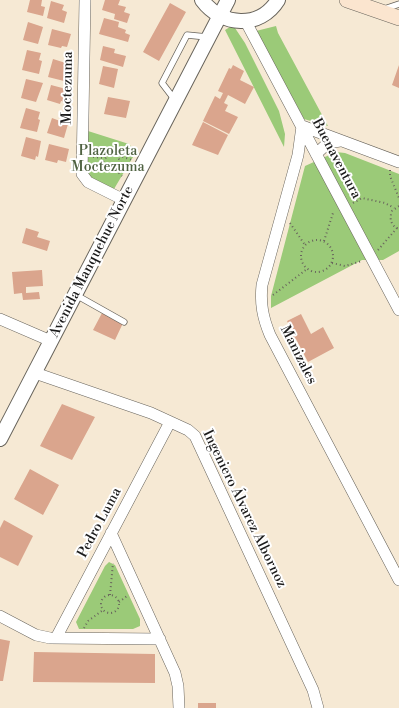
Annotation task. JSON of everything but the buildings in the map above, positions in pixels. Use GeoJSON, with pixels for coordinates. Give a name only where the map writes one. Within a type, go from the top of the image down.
{"type":"FeatureCollection","features":[{"type":"Feature","properties":{"kind":"main road"},"geometry":{"type":"LineString","coordinates":[[352,1],[399,18]]}},
{"type":"Feature","properties":{"kind":"street","name":"Moctezuma"},"geometry":{"type":"LineString","coordinates":[[85,0],[82,174],[88,182],[124,200]]}},
{"type":"Feature","properties":{"kind":"street"},"geometry":{"type":"LineString","coordinates":[[202,0],[210,9],[220,16],[246,22],[261,17],[278,0]]}},
{"type":"Feature","properties":{"kind":"street","name":"Avenida Manquehue Norte"},"geometry":{"type":"LineString","coordinates":[[0,439],[228,0]]}},
{"type":"Feature","properties":{"kind":"street","name":"Buenaventura"},"geometry":{"type":"LineString","coordinates":[[246,22],[399,310]]}},
{"type":"Feature","properties":{"kind":"street"},"geometry":{"type":"LineString","coordinates":[[302,126],[395,161]]}},
{"type":"Feature","properties":{"kind":"street","name":"Manizales"},"geometry":{"type":"LineString","coordinates":[[302,126],[298,155],[262,284],[261,303],[264,318],[270,335],[399,580]]}},
{"type":"Feature","properties":{"kind":"street"},"geometry":{"type":"LineString","coordinates":[[316,154],[328,143],[340,141]]}},
{"type":"Feature","properties":{"kind":"street"},"geometry":{"type":"LineString","coordinates":[[0,319],[51,341]]}},
{"type":"Feature","properties":{"kind":"street","name":"Ingeniero Álvarez Albornoz"},"geometry":{"type":"LineString","coordinates":[[35,373],[131,406],[170,422],[188,430],[197,440],[313,690],[318,708]]}},
{"type":"Feature","properties":{"kind":"street","name":"Pedro Luma"},"geometry":{"type":"LineString","coordinates":[[56,638],[170,422]]}},
{"type":"Feature","properties":{"kind":"street"},"geometry":{"type":"LineString","coordinates":[[111,533],[177,680],[179,708]]}},
{"type":"Feature","properties":{"kind":"street"},"geometry":{"type":"LineString","coordinates":[[0,616],[36,635],[56,638],[160,640]]}},
{"type":"Feature","properties":{"kind":"lane"},"geometry":{"type":"LineString","coordinates":[[378,11],[399,4]]}},
{"type":"Feature","properties":{"kind":"lane"},"geometry":{"type":"LineString","coordinates":[[176,101],[162,83],[187,35],[209,37]]}},
{"type":"Feature","properties":{"kind":"lane"},"geometry":{"type":"LineString","coordinates":[[76,295],[124,322]]}},
{"type":"Feature","properties":{"kind":"path"},"geometry":{"type":"LineString","coordinates":[[124,178],[116,170],[107,170],[103,162],[108,154],[126,157]]}},
{"type":"Feature","properties":{"kind":"path"},"geometry":{"type":"LineString","coordinates":[[116,170],[121,163],[117,155]]}},
{"type":"Feature","properties":{"kind":"path"},"geometry":{"type":"LineString","coordinates":[[395,161],[390,176],[399,198]]}},
{"type":"Feature","properties":{"kind":"path"},"geometry":{"type":"LineString","coordinates":[[324,241],[332,213],[362,198],[385,203],[394,208]]}},
{"type":"Feature","properties":{"kind":"path"},"geometry":{"type":"LineString","coordinates":[[332,263],[345,266],[371,258],[398,229],[390,219],[394,208],[399,206]]}},
{"type":"Feature","properties":{"kind":"path"},"geometry":{"type":"LineString","coordinates":[[282,212],[305,245]]}},
{"type":"Feature","properties":{"kind":"path"},"geometry":{"type":"LineString","coordinates":[[314,240],[324,241],[332,249],[334,254],[332,263],[328,269],[323,272],[312,272],[303,265],[301,255],[305,245],[314,240]]}},
{"type":"Feature","properties":{"kind":"path"},"geometry":{"type":"LineString","coordinates":[[261,303],[307,269]]}},
{"type":"Feature","properties":{"kind":"path"},"geometry":{"type":"LineString","coordinates":[[110,595],[111,564],[121,554]]}},
{"type":"Feature","properties":{"kind":"path"},"geometry":{"type":"LineString","coordinates":[[103,610],[111,613],[118,608],[117,599],[110,595]]}},
{"type":"Feature","properties":{"kind":"path"},"geometry":{"type":"LineString","coordinates":[[103,610],[101,605],[102,599],[110,595]]}},
{"type":"Feature","properties":{"kind":"path"},"geometry":{"type":"LineString","coordinates":[[76,639],[88,621],[103,610]]}},
{"type":"Feature","properties":{"kind":"green space"},"geometry":{"type":"Polygon","coordinates":[[[276,26],[278,33],[328,126],[304,119],[256,31],[276,26]]]}},
{"type":"Feature","properties":{"kind":"green space"},"geometry":{"type":"Polygon","coordinates":[[[230,27],[235,28],[245,43],[279,111],[285,134],[284,147],[225,30],[230,27]]]}},
{"type":"Feature","properties":{"kind":"green space","name":"Plazoleta Moctezuma"},"geometry":{"type":"Polygon","coordinates":[[[88,131],[129,144],[136,152],[114,189],[91,179],[88,173],[88,131]]]}},
{"type":"Feature","properties":{"kind":"green space"},"geometry":{"type":"Polygon","coordinates":[[[336,152],[345,153],[399,174],[399,251],[383,260],[362,260],[271,308],[271,296],[305,166],[336,152]]]}},
{"type":"Feature","properties":{"kind":"green space"},"geometry":{"type":"Polygon","coordinates":[[[109,562],[115,565],[140,619],[140,626],[133,629],[79,629],[76,622],[105,566],[109,562]]]}}]}
